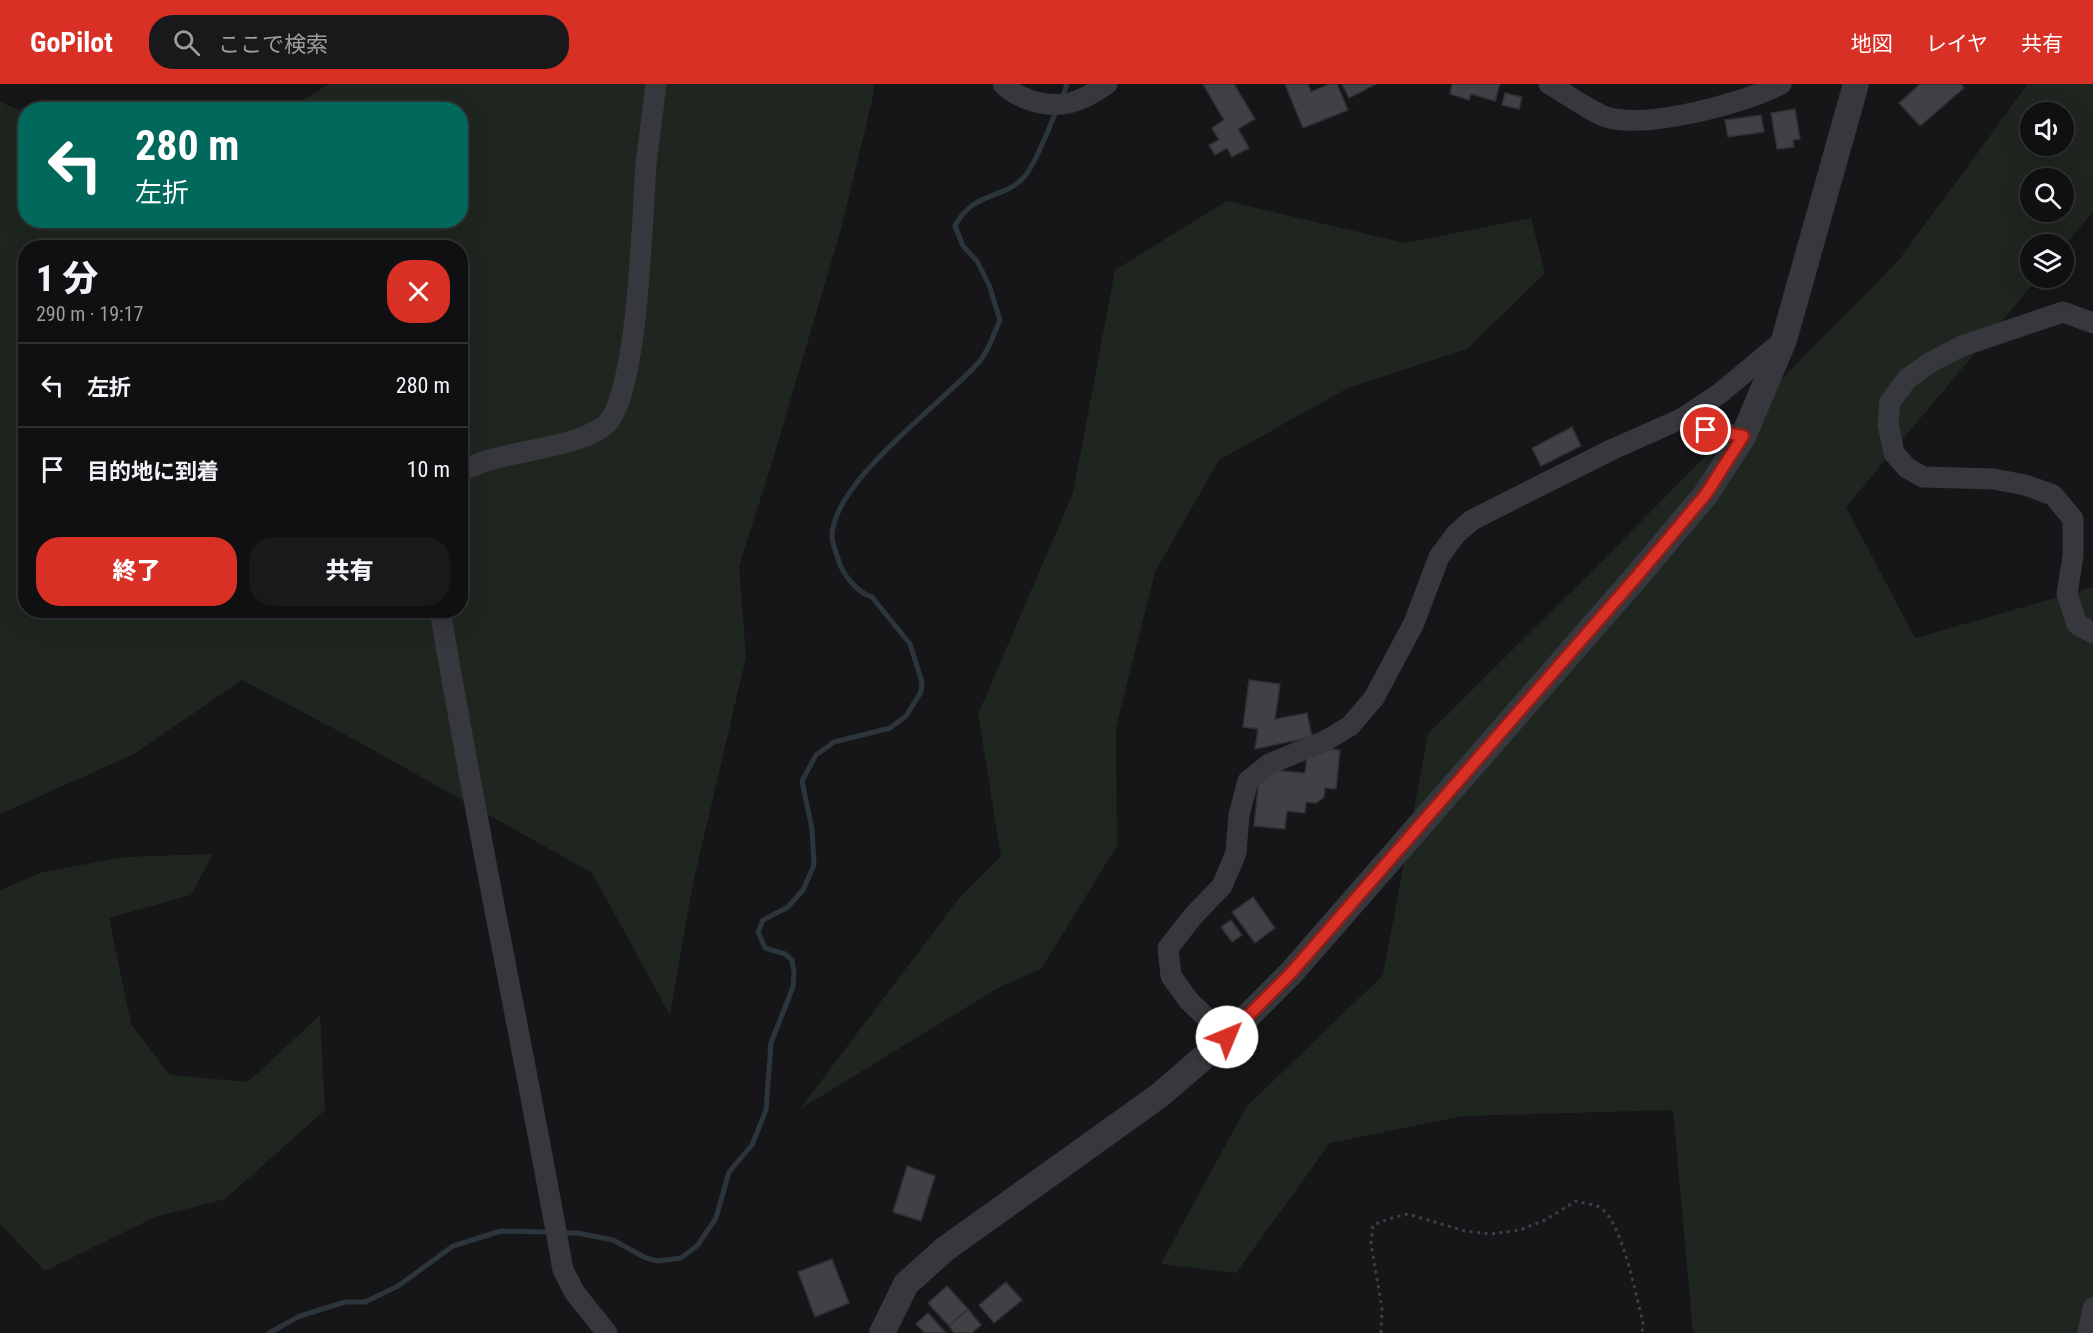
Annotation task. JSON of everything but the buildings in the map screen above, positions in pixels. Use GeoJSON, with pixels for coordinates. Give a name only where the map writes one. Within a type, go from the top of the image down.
{"type":"FeatureCollection","features":[{"type":"Feature","properties":{"kind":"street"},"geometry":{"type":"LineString","coordinates":[[468,468],[485,461],[587,435],[605,426],[617,405],[626,382],[633,341],[646,165],[656,84]]}},
{"type":"Feature","properties":{"kind":"street"},"geometry":{"type":"LineString","coordinates":[[1003,84],[1012,93],[1048,106],[1073,103],[1107,84]]}},
{"type":"Feature","properties":{"kind":"street"},"geometry":{"type":"LineString","coordinates":[[1549,84],[1609,118],[1625,119],[1656,119],[1689,113],[1732,103],[1781,84]]}},
{"type":"Feature","properties":{"kind":"street"},"geometry":{"type":"LineString","coordinates":[[882,1333],[906,1284],[945,1249],[1160,1095],[1227,1037],[1291,973],[1706,494],[1743,436],[1784,340],[1856,84]]}},
{"type":"Feature","properties":{"kind":"street"},"geometry":{"type":"LineString","coordinates":[[2093,323],[2063,312],[1962,346],[1931,362],[1907,379],[1890,402],[1888,424],[1894,453],[1906,468],[1923,477],[1994,479],[2025,484],[2053,495],[2073,519],[2073,556],[2067,594],[2077,624],[2093,633]]}},
{"type":"Feature","properties":{"kind":"street"},"geometry":{"type":"LineString","coordinates":[[1227,1037],[1189,1001],[1171,976],[1168,948],[1194,915],[1222,886],[1236,854],[1239,815],[1248,781],[1269,764],[1325,741],[1350,726],[1374,698],[1414,623],[1439,557],[1456,534],[1472,520],[1611,450],[1683,418],[1719,394],[1784,340]]}},
{"type":"Feature","properties":{"kind":"street"},"geometry":{"type":"LineString","coordinates":[[1683,418],[1706,430],[1743,436]]}},
{"type":"Feature","properties":{"kind":"street"},"geometry":{"type":"LineString","coordinates":[[441,618],[563,1270],[575,1293],[607,1333]]}},
{"type":"Feature","properties":{"kind":"street"},"geometry":{"type":"LineString","coordinates":[[2088,1333],[2093,1308]]}},
{"type":"Feature","properties":{"kind":"path"},"geometry":{"type":"LineString","coordinates":[[1381,1333],[1382,1309],[1371,1243],[1373,1225],[1408,1214],[1466,1231],[1491,1234],[1520,1230],[1545,1220],[1576,1201],[1600,1207],[1615,1224],[1644,1327],[1641,1333]]}},
{"type":"Feature","properties":{"kind":"shaded area"},"geometry":{"type":"Polygon","coordinates":[[[329,84],[874,84],[841,229],[739,566],[746,657],[693,883],[670,1015],[592,873],[357,741],[242,680],[134,754],[0,814],[0,102],[18,109],[18,228],[468,228],[468,102],[300,102],[329,84]]]}},
{"type":"Feature","properties":{"kind":"shaded area"},"geometry":{"type":"Polygon","coordinates":[[[2028,84],[2093,84],[2093,212],[2074,235],[2020,234],[2020,288],[2030,288],[1846,507],[1915,638],[2093,587],[2093,1333],[1693,1333],[1673,1110],[1463,1116],[1330,1143],[1236,1273],[1161,1264],[1246,1107],[1383,975],[1428,734],[1898,261],[2028,84]]]}},
{"type":"Feature","properties":{"kind":"shaded area"},"geometry":{"type":"Polygon","coordinates":[[[1227,201],[1405,243],[1531,218],[1545,273],[1467,349],[1348,388],[1219,460],[1155,572],[1116,727],[1117,846],[1041,969],[998,988],[800,1109],[959,898],[1001,856],[978,714],[1073,493],[1115,270],[1227,201]]]}},
{"type":"Feature","properties":{"kind":"shaded area"},"geometry":{"type":"Polygon","coordinates":[[[213,854],[191,895],[109,918],[131,1024],[170,1075],[248,1082],[320,1015],[325,1110],[225,1199],[155,1217],[45,1271],[0,1224],[0,890],[43,872],[124,857],[213,854]]]}},
{"type":"Feature","properties":{"kind":"waterway"},"geometry":{"type":"LineString","coordinates":[[1062,98],[1067,84]]}},
{"type":"Feature","properties":{"kind":"waterway"},"geometry":{"type":"LineString","coordinates":[[560,1233],[577,1233],[613,1240],[646,1258],[658,1261],[681,1258],[697,1246],[716,1218],[729,1172],[752,1145],[766,1110],[771,1043],[793,987],[794,973],[792,960],[785,954],[765,948],[758,932],[763,920],[788,907],[803,890],[814,865],[812,829],[802,781],[816,755],[834,742],[890,728],[906,716],[921,692],[922,682],[910,644],[872,597],[857,588],[841,567],[832,539],[837,514],[850,491],[870,467],[963,378],[986,352],[1000,320],[989,285],[977,261],[963,246],[955,226],[971,207],[1016,184],[1025,176],[1038,153],[1057,109]]}},
{"type":"Feature","properties":{"kind":"waterway"},"geometry":{"type":"LineString","coordinates":[[269,1333],[300,1316],[345,1302],[365,1302],[398,1286],[453,1246],[501,1231],[551,1232]]}},
{"type":"Feature","properties":{"kind":"route"},"geometry":{"type":"LineString","coordinates":[[1227,1037],[1291,973],[1706,494],[1743,436],[1706,430]]}}]}
